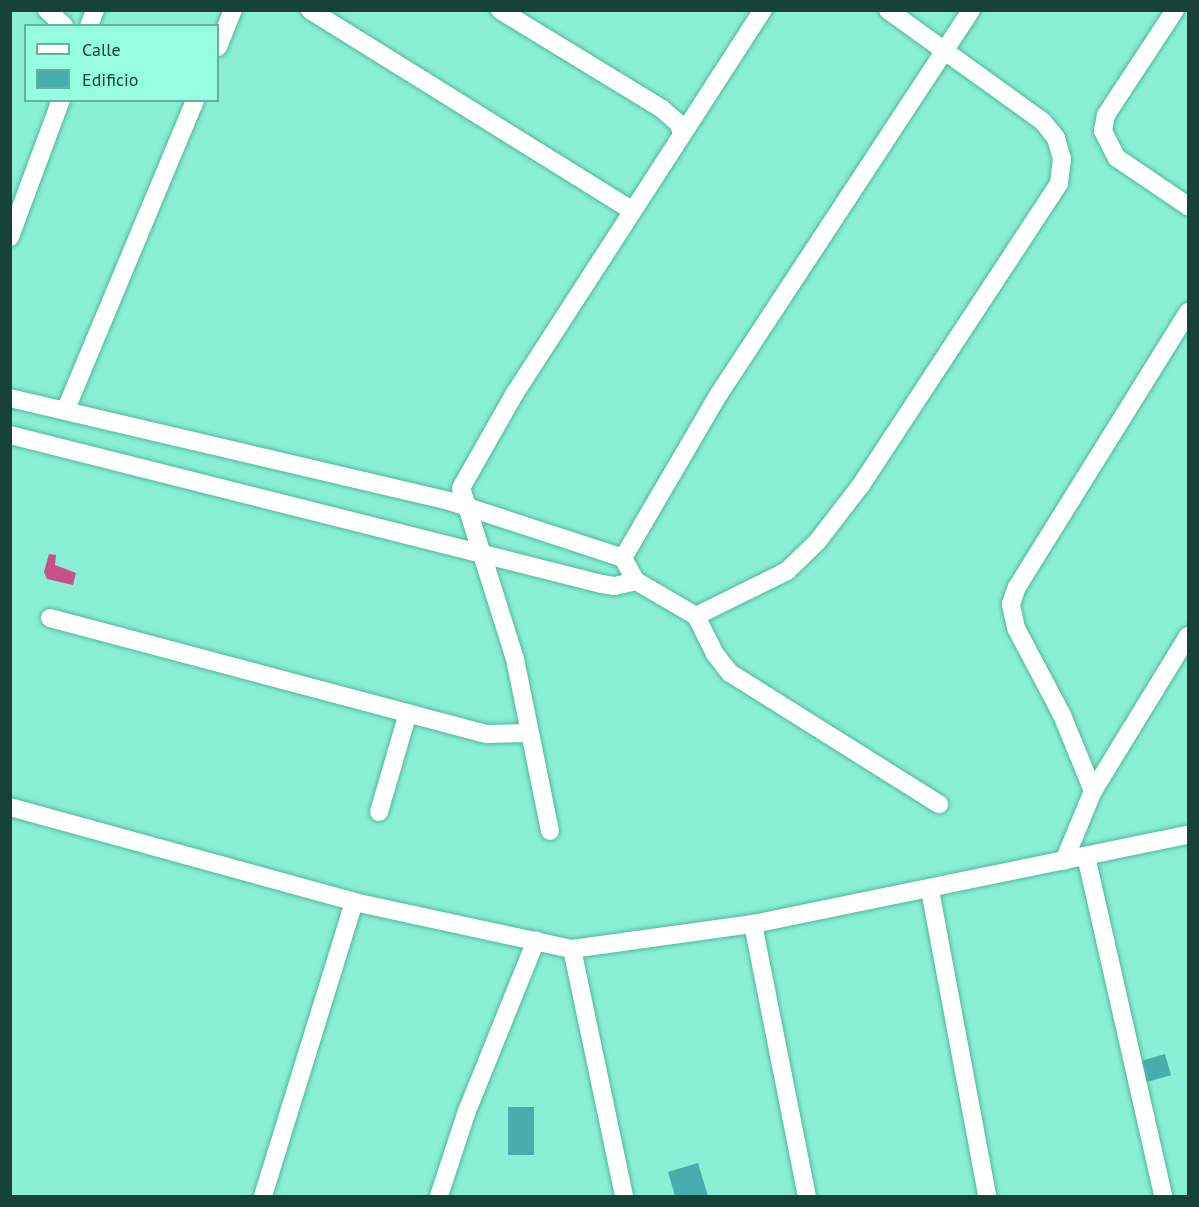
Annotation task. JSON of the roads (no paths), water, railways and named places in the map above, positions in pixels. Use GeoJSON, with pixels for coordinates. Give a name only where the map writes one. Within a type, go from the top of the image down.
{"type":"FeatureCollection","features":[{"type":"Feature","properties":{"kind":"street"},"geometry":{"type":"LineString","coordinates":[[47,10],[62,24]]}},
{"type":"Feature","properties":{"kind":"street"},"geometry":{"type":"LineString","coordinates":[[219,45],[233,10]]}},
{"type":"Feature","properties":{"kind":"street"},"geometry":{"type":"LineString","coordinates":[[310,10],[631,210]]}},
{"type":"Feature","properties":{"kind":"street"},"geometry":{"type":"LineString","coordinates":[[501,10],[662,109],[679,124],[682,134]]}},
{"type":"Feature","properties":{"kind":"street"},"geometry":{"type":"LineString","coordinates":[[550,831],[528,733],[515,659],[484,554],[463,505],[461,488],[631,210],[763,10]]}},
{"type":"Feature","properties":{"kind":"street"},"geometry":{"type":"LineString","coordinates":[[696,616],[787,571],[817,542],[861,484],[1059,183],[1062,159],[1056,138],[1042,122],[947,49],[888,10]]}},
{"type":"Feature","properties":{"kind":"street"},"geometry":{"type":"LineString","coordinates":[[623,558],[719,394],[971,10]]}},
{"type":"Feature","properties":{"kind":"street"},"geometry":{"type":"LineString","coordinates":[[1175,10],[1106,115],[1103,130],[1117,158],[1188,206]]}},
{"type":"Feature","properties":{"kind":"street"},"geometry":{"type":"LineString","coordinates":[[10,237],[60,102]]}},
{"type":"Feature","properties":{"kind":"street"},"geometry":{"type":"LineString","coordinates":[[66,409],[194,102]]}},
{"type":"Feature","properties":{"kind":"street"},"geometry":{"type":"LineString","coordinates":[[1093,791],[1072,738],[1016,628],[1011,604],[1017,587],[1188,312]]}},
{"type":"Feature","properties":{"kind":"street"},"geometry":{"type":"LineString","coordinates":[[10,398],[66,409],[463,505],[623,558],[636,580],[696,616],[715,654],[730,673],[939,804]]}},
{"type":"Feature","properties":{"kind":"street"},"geometry":{"type":"LineString","coordinates":[[10,435],[615,586],[636,580]]}},
{"type":"Feature","properties":{"kind":"street"},"geometry":{"type":"LineString","coordinates":[[50,618],[487,735],[528,733]]}},
{"type":"Feature","properties":{"kind":"street"},"geometry":{"type":"LineString","coordinates":[[1064,861],[1093,791],[1188,636]]}},
{"type":"Feature","properties":{"kind":"street"},"geometry":{"type":"LineString","coordinates":[[379,812],[408,713]]}},
{"type":"Feature","properties":{"kind":"street"},"geometry":{"type":"LineString","coordinates":[[10,807],[354,902],[573,949],[753,924],[1188,836]]}},
{"type":"Feature","properties":{"kind":"street"},"geometry":{"type":"LineString","coordinates":[[1086,856],[1163,1197]]}},
{"type":"Feature","properties":{"kind":"street"},"geometry":{"type":"LineString","coordinates":[[930,890],[987,1197]]}},
{"type":"Feature","properties":{"kind":"street"},"geometry":{"type":"LineString","coordinates":[[263,1197],[354,902]]}},
{"type":"Feature","properties":{"kind":"street"},"geometry":{"type":"LineString","coordinates":[[753,924],[807,1197]]}},
{"type":"Feature","properties":{"kind":"street"},"geometry":{"type":"LineString","coordinates":[[439,1197],[467,1111],[536,940]]}},
{"type":"Feature","properties":{"kind":"street"},"geometry":{"type":"LineString","coordinates":[[573,949],[624,1197]]}}]}
